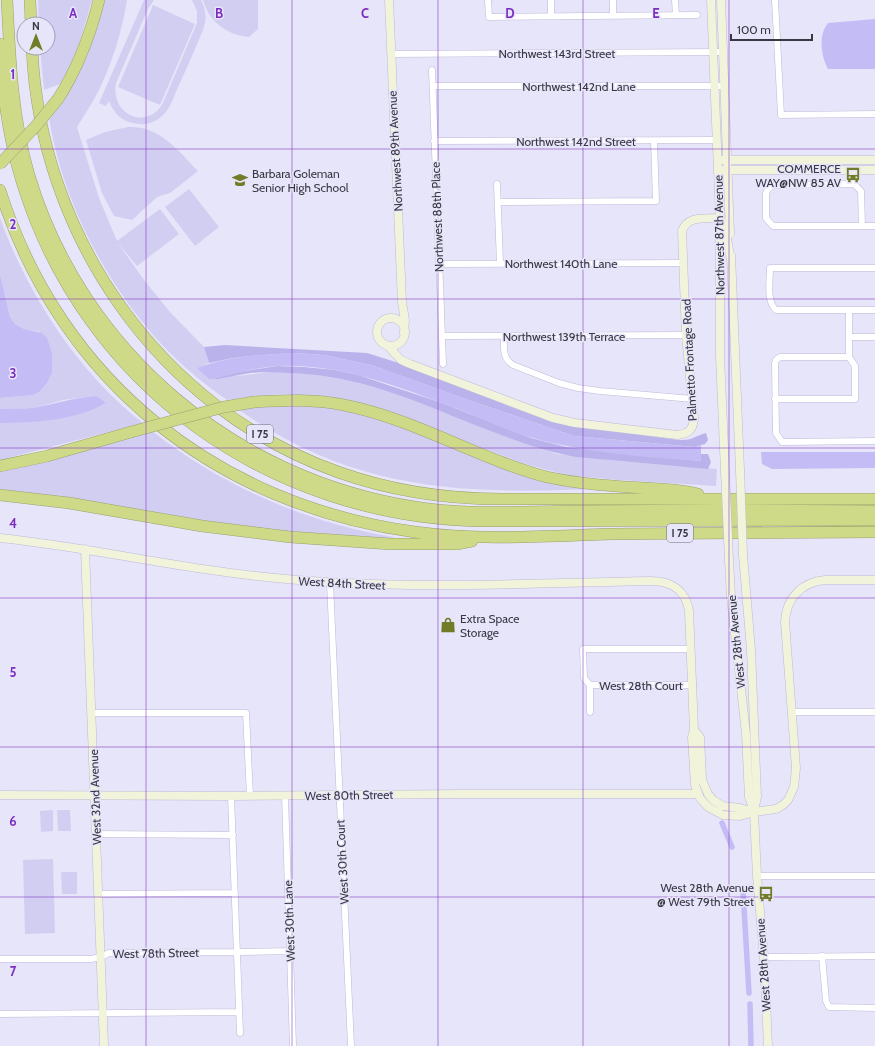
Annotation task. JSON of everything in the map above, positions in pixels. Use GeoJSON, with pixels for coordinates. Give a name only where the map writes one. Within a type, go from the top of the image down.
{"type":"FeatureCollection","features":[{"type":"Feature","properties":{"kind":"highway"},"geometry":{"type":"LineString","coordinates":[[7,0],[11,80],[20,137],[37,198],[50,232],[67,265],[95,311],[117,340],[140,366],[188,409],[238,444],[273,463],[324,485],[371,499],[430,509],[480,512],[718,510],[875,511]]}},
{"type":"Feature","properties":{"kind":"highway"},"geometry":{"type":"LineString","coordinates":[[30,0],[31,16]]}},
{"type":"Feature","properties":{"kind":"highway"},"geometry":{"type":"LineString","coordinates":[[0,164],[35,128],[70,81],[93,25],[99,0]]}},
{"type":"Feature","properties":{"kind":"highway"},"geometry":{"type":"LineString","coordinates":[[0,44],[5,108],[18,168],[35,219],[46,245],[64,279],[98,330],[128,366],[146,384],[193,425],[245,459],[294,483],[332,497],[378,510],[430,518],[478,521],[875,520]]}},
{"type":"Feature","properties":{"kind":"highway","name":"I 75"},"geometry":{"type":"LineString","coordinates":[[33,56],[42,131],[51,166],[69,215],[96,269],[127,315],[161,355],[192,385],[247,427],[296,454],[334,470],[383,485],[421,493],[458,498],[875,499]]}},
{"type":"Feature","properties":{"kind":"highway","name":"I 75"},"geometry":{"type":"LineString","coordinates":[[0,190],[13,228],[29,265],[45,294],[70,332],[96,365],[124,395],[148,417],[176,439],[203,458],[233,475],[279,496],[324,512],[364,523],[447,536],[484,538],[698,533],[875,532]]}},
{"type":"Feature","properties":{"kind":"highway"},"geometry":{"type":"LineString","coordinates":[[0,466],[48,456],[224,407],[254,402],[282,400],[315,401],[344,405],[381,415],[506,463],[547,476],[574,482],[684,490],[716,498]]}},
{"type":"Feature","properties":{"kind":"highway"},"geometry":{"type":"LineString","coordinates":[[0,494],[69,503],[202,526],[290,537],[371,543],[450,544],[457,544],[484,538]]}},
{"type":"Feature","properties":{"kind":"street","name":"Northwest 89th Avenue"},"geometry":{"type":"LineString","coordinates":[[389,0],[402,302],[405,320],[404,335]]}},
{"type":"Feature","properties":{"kind":"street"},"geometry":{"type":"LineString","coordinates":[[488,0],[489,17],[697,15]]}},
{"type":"Feature","properties":{"kind":"street"},"geometry":{"type":"LineString","coordinates":[[551,0],[551,16]]}},
{"type":"Feature","properties":{"kind":"street"},"geometry":{"type":"LineString","coordinates":[[613,0],[613,16]]}},
{"type":"Feature","properties":{"kind":"street"},"geometry":{"type":"LineString","coordinates":[[675,0],[676,15]]}},
{"type":"Feature","properties":{"kind":"street","name":"Northwest 87th Avenue"},"geometry":{"type":"LineString","coordinates":[[711,0],[720,218],[720,356],[725,471]]}},
{"type":"Feature","properties":{"kind":"street","name":"Northwest 87th Avenue"},"geometry":{"type":"LineString","coordinates":[[721,0],[740,470]]}},
{"type":"Feature","properties":{"kind":"street"},"geometry":{"type":"LineString","coordinates":[[775,0],[781,115],[875,114]]}},
{"type":"Feature","properties":{"kind":"street","name":"Northwest 143rd Street"},"geometry":{"type":"LineString","coordinates":[[391,54],[723,52]]}},
{"type":"Feature","properties":{"kind":"street","name":"Northwest 88th Place"},"geometry":{"type":"LineString","coordinates":[[432,70],[438,264],[443,364]]}},
{"type":"Feature","properties":{"kind":"street","name":"Northwest 142nd Lane"},"geometry":{"type":"LineString","coordinates":[[433,86],[725,86]]}},
{"type":"Feature","properties":{"kind":"street"},"geometry":{"type":"LineString","coordinates":[[498,202],[656,201],[654,140]]}},
{"type":"Feature","properties":{"kind":"street","name":"Northwest 142nd Street"},"geometry":{"type":"LineString","coordinates":[[434,141],[717,140]]}},
{"type":"Feature","properties":{"kind":"street"},"geometry":{"type":"LineString","coordinates":[[718,160],[875,160]]}},
{"type":"Feature","properties":{"kind":"street"},"geometry":{"type":"LineString","coordinates":[[718,170],[875,170]]}},
{"type":"Feature","properties":{"kind":"street"},"geometry":{"type":"LineString","coordinates":[[497,184],[500,264]]}},
{"type":"Feature","properties":{"kind":"street"},"geometry":{"type":"LineString","coordinates":[[862,226],[861,191],[854,184],[773,185],[766,193],[766,218],[773,226],[862,226],[875,226]]}},
{"type":"Feature","properties":{"kind":"street"},"geometry":{"type":"LineString","coordinates":[[720,218],[725,227],[727,245],[731,259]]}},
{"type":"Feature","properties":{"kind":"street","name":"Palmetto Frontage Road"},"geometry":{"type":"LineString","coordinates":[[387,346],[401,360],[410,364],[552,418],[575,423],[677,435],[684,434],[689,432],[693,426],[693,399],[686,335],[682,232],[684,225],[694,219],[720,218]]}},
{"type":"Feature","properties":{"kind":"street","name":"Northwest 140th Lane"},"geometry":{"type":"LineString","coordinates":[[438,264],[683,263]]}},
{"type":"Feature","properties":{"kind":"street"},"geometry":{"type":"LineString","coordinates":[[875,268],[770,268],[770,301],[776,310],[875,310]]}},
{"type":"Feature","properties":{"kind":"street"},"geometry":{"type":"LineString","coordinates":[[402,302],[401,308],[396,314],[380,323],[377,330],[377,335],[380,341],[387,346],[395,346],[404,335]]}},
{"type":"Feature","properties":{"kind":"street"},"geometry":{"type":"LineString","coordinates":[[775,399],[855,399],[855,366],[849,357],[849,310]]}},
{"type":"Feature","properties":{"kind":"street"},"geometry":{"type":"LineString","coordinates":[[387,319],[396,319],[404,328],[402,354],[404,359],[410,364]]}},
{"type":"Feature","properties":{"kind":"street","name":"Northwest 139th Terrace"},"geometry":{"type":"LineString","coordinates":[[442,336],[686,335]]}},
{"type":"Feature","properties":{"kind":"street"},"geometry":{"type":"LineString","coordinates":[[504,336],[505,354],[508,362],[559,383],[578,388],[600,391],[693,399]]}},
{"type":"Feature","properties":{"kind":"street"},"geometry":{"type":"LineString","coordinates":[[849,337],[875,337]]}},
{"type":"Feature","properties":{"kind":"street"},"geometry":{"type":"LineString","coordinates":[[849,357],[780,357],[776,360],[776,433],[782,442],[875,441]]}},
{"type":"Feature","properties":{"kind":"street","name":"West 28th Avenue"},"geometry":{"type":"LineString","coordinates":[[740,470],[743,555],[751,650],[757,797],[754,812],[757,876],[764,957],[768,1046]]}},
{"type":"Feature","properties":{"kind":"street","name":"West 28th Avenue"},"geometry":{"type":"LineString","coordinates":[[725,471],[731,597],[746,734],[749,797],[754,812]]}},
{"type":"Feature","properties":{"kind":"street","name":"West 84th Street"},"geometry":{"type":"LineString","coordinates":[[0,538],[85,549],[209,570],[330,583],[427,585],[656,581],[671,584],[683,594]]}},
{"type":"Feature","properties":{"kind":"street","name":"West 32nd Avenue"},"geometry":{"type":"LineString","coordinates":[[85,549],[104,1046]]}},
{"type":"Feature","properties":{"kind":"street"},"geometry":{"type":"LineString","coordinates":[[698,794],[705,805],[720,814],[740,816],[778,808],[788,800],[793,791],[796,768],[785,618],[786,610],[791,600],[802,588],[811,583],[822,580],[875,580]]}},
{"type":"Feature","properties":{"kind":"street","name":"West 30th Court"},"geometry":{"type":"LineString","coordinates":[[330,583],[351,1046]]}},
{"type":"Feature","properties":{"kind":"street","name":"West 28th Court"},"geometry":{"type":"LineString","coordinates":[[683,594],[689,611],[694,730],[692,737],[695,785],[698,794]]}},
{"type":"Feature","properties":{"kind":"street","name":"West 28th Court"},"geometry":{"type":"LineString","coordinates":[[691,649],[584,649],[584,678],[590,685],[692,685]]}},
{"type":"Feature","properties":{"kind":"street"},"geometry":{"type":"LineString","coordinates":[[590,685],[590,712]]}},
{"type":"Feature","properties":{"kind":"street"},"geometry":{"type":"LineString","coordinates":[[792,712],[875,712]]}},
{"type":"Feature","properties":{"kind":"street"},"geometry":{"type":"LineString","coordinates":[[92,713],[246,713],[250,796]]}},
{"type":"Feature","properties":{"kind":"street","name":"West 28th Court"},"geometry":{"type":"LineString","coordinates":[[694,730],[700,737],[702,780],[708,794],[713,800],[723,806],[740,808],[754,812]]}},
{"type":"Feature","properties":{"kind":"street","name":"West 80th Street"},"geometry":{"type":"LineString","coordinates":[[0,795],[285,796],[698,794]]}},
{"type":"Feature","properties":{"kind":"street"},"geometry":{"type":"LineString","coordinates":[[231,796],[240,1033]]}},
{"type":"Feature","properties":{"kind":"street","name":"West 30th Lane"},"geometry":{"type":"LineString","coordinates":[[285,796],[293,1046]]}},
{"type":"Feature","properties":{"kind":"street"},"geometry":{"type":"LineString","coordinates":[[96,834],[233,835]]}},
{"type":"Feature","properties":{"kind":"street"},"geometry":{"type":"LineString","coordinates":[[757,876],[875,876]]}},
{"type":"Feature","properties":{"kind":"street"},"geometry":{"type":"LineString","coordinates":[[99,894],[235,893]]}},
{"type":"Feature","properties":{"kind":"street","name":"West 78th Street"},"geometry":{"type":"LineString","coordinates":[[0,959],[91,959],[101,957],[109,953],[290,951]]}},
{"type":"Feature","properties":{"kind":"street"},"geometry":{"type":"LineString","coordinates":[[822,956],[826,1001],[829,1007],[875,1008]]}},
{"type":"Feature","properties":{"kind":"street"},"geometry":{"type":"LineString","coordinates":[[764,957],[875,956]]}},
{"type":"Feature","properties":{"kind":"street"},"geometry":{"type":"LineString","coordinates":[[0,1014],[239,1012]]}},
{"type":"Feature","properties":{"kind":"shaded area"},"geometry":{"type":"Polygon","coordinates":[[[38,0],[92,0],[79,45],[68,70],[60,84],[44,90],[41,56],[56,56],[56,16],[39,16],[38,0]]]}},
{"type":"Feature","properties":{"kind":"shaded area"},"geometry":{"type":"Polygon","coordinates":[[[104,0],[127,0],[122,24],[108,70],[96,96],[77,127],[99,198],[117,241],[160,209],[179,234],[137,266],[118,243],[144,280],[170,312],[204,347],[209,363],[198,368],[237,376],[270,372],[318,374],[337,377],[394,393],[557,454],[618,461],[717,469],[716,486],[575,476],[522,463],[373,406],[336,398],[300,395],[265,395],[227,400],[205,384],[177,360],[149,330],[109,275],[77,214],[55,149],[49,117],[71,88],[88,54],[104,0]]]}},
{"type":"Feature","properties":{"kind":"shaded area"},"geometry":{"type":"Polygon","coordinates":[[[144,0],[154,0],[148,9],[116,83],[116,94],[119,104],[124,111],[132,116],[148,116],[156,111],[163,103],[197,23],[197,11],[192,0],[201,0],[205,11],[205,18],[203,30],[169,108],[157,120],[150,123],[137,124],[121,118],[115,112],[109,101],[106,106],[99,103],[144,0]]]}},
{"type":"Feature","properties":{"kind":"shaded area"},"geometry":{"type":"Polygon","coordinates":[[[203,0],[258,0],[258,29],[249,37],[241,36],[226,30],[214,21],[203,0]]]}},
{"type":"Feature","properties":{"kind":"shaded area"},"geometry":{"type":"Polygon","coordinates":[[[153,5],[195,24],[160,105],[118,87],[153,5]]]}},
{"type":"Feature","properties":{"kind":"shaded area"},"geometry":{"type":"Polygon","coordinates":[[[875,19],[875,69],[828,69],[822,52],[822,39],[828,23],[875,19]]]}},
{"type":"Feature","properties":{"kind":"shaded area"},"geometry":{"type":"Polygon","coordinates":[[[128,127],[139,127],[159,135],[176,148],[198,171],[170,193],[157,197],[132,220],[114,216],[102,193],[86,140],[105,132],[128,127]]]}},
{"type":"Feature","properties":{"kind":"shaded area"},"geometry":{"type":"Polygon","coordinates":[[[189,189],[219,227],[195,246],[165,207],[189,189]]]}},
{"type":"Feature","properties":{"kind":"shaded area"},"geometry":{"type":"Polygon","coordinates":[[[0,218],[25,275],[40,303],[58,330],[97,381],[143,423],[0,460],[0,423],[47,419],[85,411],[106,403],[94,396],[63,400],[38,407],[0,409],[0,398],[33,395],[40,332],[24,329],[15,324],[10,317],[0,274],[0,218]]]}},
{"type":"Feature","properties":{"kind":"shaded area"},"geometry":{"type":"Polygon","coordinates":[[[0,274],[10,317],[15,324],[24,329],[42,333],[47,338],[52,353],[52,372],[47,383],[40,391],[33,395],[0,398],[0,274]]]}},
{"type":"Feature","properties":{"kind":"shaded area"},"geometry":{"type":"Polygon","coordinates":[[[225,345],[367,353],[405,365],[549,421],[567,425],[679,440],[690,439],[706,433],[708,440],[705,444],[695,447],[574,436],[371,365],[324,355],[293,353],[262,355],[233,358],[209,363],[204,347],[225,345]]]}},
{"type":"Feature","properties":{"kind":"shaded area"},"geometry":{"type":"Polygon","coordinates":[[[293,353],[324,355],[371,365],[574,436],[695,447],[701,446],[701,461],[616,454],[573,447],[533,438],[500,427],[468,413],[398,387],[351,373],[303,366],[278,366],[253,369],[209,379],[197,368],[220,361],[256,355],[293,353]]]}},
{"type":"Feature","properties":{"kind":"shaded area"},"geometry":{"type":"Polygon","coordinates":[[[278,366],[335,370],[358,375],[442,403],[531,438],[566,447],[700,461],[701,454],[708,454],[711,462],[708,469],[576,457],[538,448],[383,390],[360,383],[312,374],[268,372],[250,373],[213,379],[238,372],[278,366]]]}},
{"type":"Feature","properties":{"kind":"shaded area"},"geometry":{"type":"Polygon","coordinates":[[[94,396],[106,403],[94,409],[68,417],[40,421],[0,423],[0,409],[24,409],[94,396]]]}},
{"type":"Feature","properties":{"kind":"shaded area"},"geometry":{"type":"Polygon","coordinates":[[[270,405],[323,406],[359,413],[588,489],[540,491],[449,487],[405,481],[363,471],[321,456],[279,435],[238,409],[270,405]]]}},
{"type":"Feature","properties":{"kind":"shaded area"},"geometry":{"type":"Polygon","coordinates":[[[152,431],[207,469],[266,499],[297,512],[329,522],[361,531],[394,537],[393,540],[238,527],[0,491],[0,471],[152,431]]]}},
{"type":"Feature","properties":{"kind":"shaded area"},"geometry":{"type":"Polygon","coordinates":[[[761,452],[875,452],[875,468],[772,469],[762,464],[761,452]]]}},
{"type":"Feature","properties":{"kind":"shaded area"},"geometry":{"type":"Polygon","coordinates":[[[53,810],[53,831],[41,832],[40,811],[53,810]]]}},
{"type":"Feature","properties":{"kind":"shaded area"},"geometry":{"type":"Polygon","coordinates":[[[57,810],[70,810],[71,831],[58,831],[57,810]]]}},
{"type":"Feature","properties":{"kind":"shaded area"},"geometry":{"type":"Polygon","coordinates":[[[53,859],[55,933],[25,934],[23,860],[53,859]]]}},
{"type":"Feature","properties":{"kind":"shaded area"},"geometry":{"type":"Polygon","coordinates":[[[61,872],[77,872],[77,894],[62,894],[61,872]]]}},
{"type":"Feature","properties":{"kind":"waterway"},"geometry":{"type":"LineString","coordinates":[[722,823],[732,847]]}},
{"type":"Feature","properties":{"kind":"waterway"},"geometry":{"type":"LineString","coordinates":[[743,891],[749,993]]}},
{"type":"Feature","properties":{"kind":"waterway"},"geometry":{"type":"LineString","coordinates":[[750,1004],[751,1046]]}},
{"type":"Feature","properties":{"kind":"place","name":"COMMERCE WAY@NW 85 AV"},"geometry":{"type":"Point","coordinates":[853,175]}},
{"type":"Feature","properties":{"kind":"place","name":"Barbara Goleman Senior High School"},"geometry":{"type":"Point","coordinates":[240,180]}},
{"type":"Feature","properties":{"kind":"place","name":"Extra Space Storage"},"geometry":{"type":"Point","coordinates":[448,625]}},
{"type":"Feature","properties":{"kind":"place","name":"West 28th Avenue @ West 79th Street"},"geometry":{"type":"Point","coordinates":[766,894]}}]}
